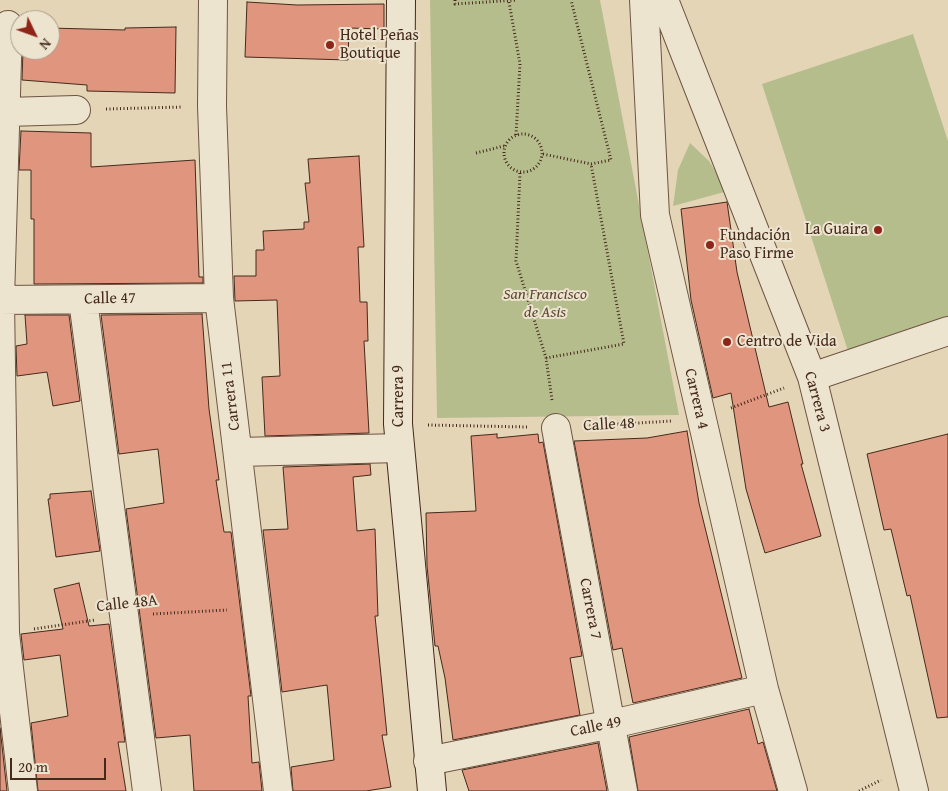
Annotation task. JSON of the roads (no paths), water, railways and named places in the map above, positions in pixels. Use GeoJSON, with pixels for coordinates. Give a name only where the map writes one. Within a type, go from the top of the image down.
{"type":"FeatureCollection","features":[{"type":"Feature","properties":{"kind":"street","name":"Carrera 11"},"geometry":{"type":"LineString","coordinates":[[213,0],[212,106],[219,298],[258,608],[278,791]]}},
{"type":"Feature","properties":{"kind":"street","name":"Carrera 9"},"geometry":{"type":"LineString","coordinates":[[401,0],[399,436],[432,791]]}},
{"type":"Feature","properties":{"kind":"street","name":"Carrera 4"},"geometry":{"type":"LineString","coordinates":[[644,0],[655,215],[764,690],[793,791]]}},
{"type":"Feature","properties":{"kind":"street","name":"Carrera 3"},"geometry":{"type":"LineString","coordinates":[[664,0],[812,378],[914,791]]}},
{"type":"Feature","properties":{"kind":"street"},"geometry":{"type":"LineString","coordinates":[[8,25],[0,300],[5,633],[24,791]]}},
{"type":"Feature","properties":{"kind":"street"},"geometry":{"type":"LineString","coordinates":[[6,112],[76,110]]}},
{"type":"Feature","properties":{"kind":"street","name":"Calle 47"},"geometry":{"type":"LineString","coordinates":[[0,300],[219,298]]}},
{"type":"Feature","properties":{"kind":"street"},"geometry":{"type":"LineString","coordinates":[[83,300],[123,616],[148,791]]}},
{"type":"Feature","properties":{"kind":"street"},"geometry":{"type":"LineString","coordinates":[[812,378],[948,331]]}},
{"type":"Feature","properties":{"kind":"street","name":"Carrera 7"},"geometry":{"type":"LineString","coordinates":[[556,428],[623,791]]}},
{"type":"Feature","properties":{"kind":"street"},"geometry":{"type":"LineString","coordinates":[[238,452],[399,436]]}},
{"type":"Feature","properties":{"kind":"street","name":"Calle 49"},"geometry":{"type":"LineString","coordinates":[[428,761],[612,724],[764,690]]}},
{"type":"Feature","properties":{"kind":"place","name":"Hotel Peñas Boutique"},"geometry":{"type":"Point","coordinates":[330,45]}},
{"type":"Feature","properties":{"kind":"place","name":"La Guaira"},"geometry":{"type":"Point","coordinates":[878,230]}},
{"type":"Feature","properties":{"kind":"place","name":"Fundación Paso Firme"},"geometry":{"type":"Point","coordinates":[710,245]}},
{"type":"Feature","properties":{"kind":"place","name":"Centro de Vida"},"geometry":{"type":"Point","coordinates":[727,342]}},
{"type":"Feature","properties":{"kind":"park label","name":"San Francisco de Asis"},"geometry":{"type":"Point","coordinates":[545,304]}}]}
